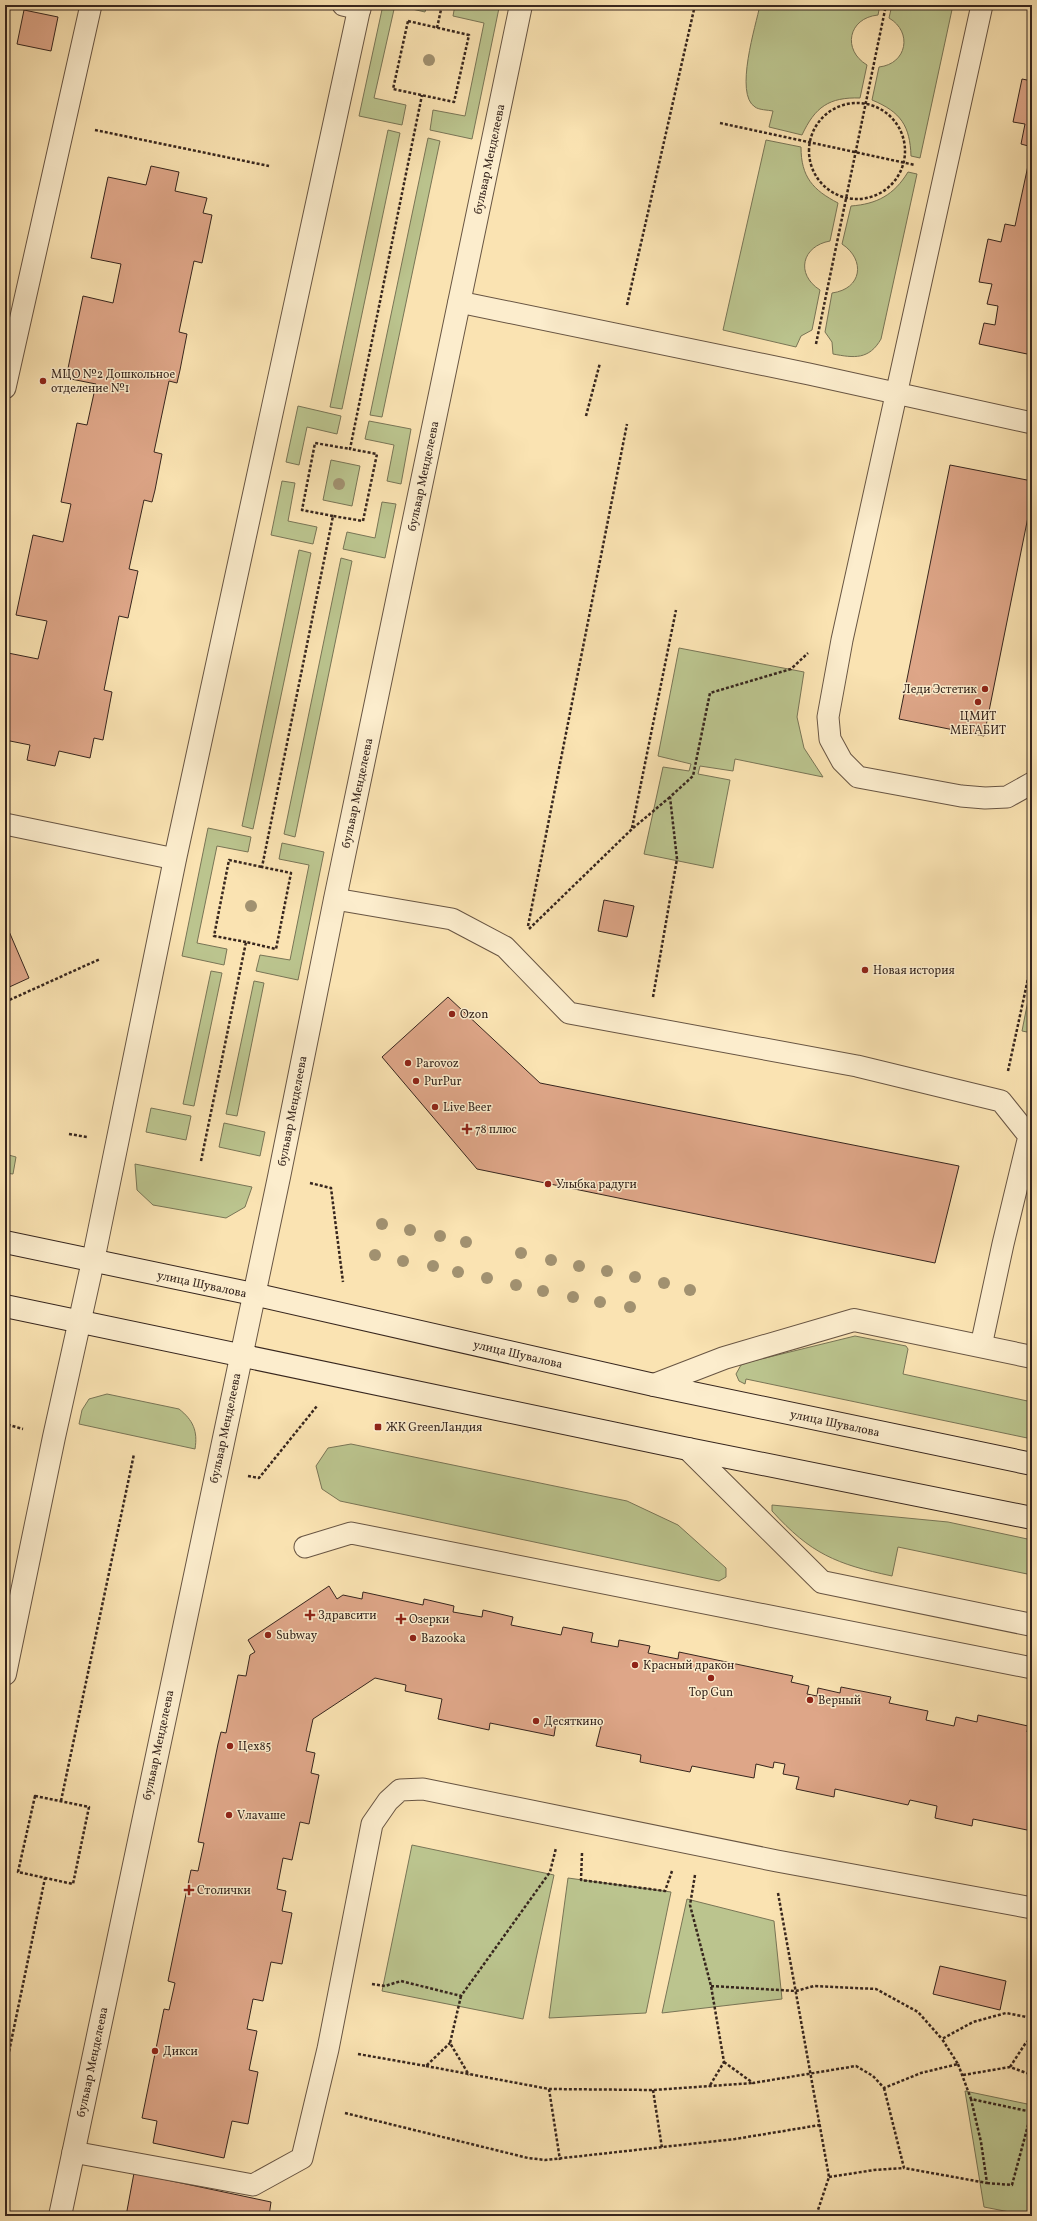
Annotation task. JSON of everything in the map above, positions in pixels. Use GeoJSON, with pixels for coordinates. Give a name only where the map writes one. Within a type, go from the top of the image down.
{"type":"FeatureCollection","features":[{"type":"Feature","properties":{"kind":"street","name":"бульвар Менделеева"},"geometry":{"type":"LineString","coordinates":[[60,2216],[253,1294],[279,1177],[335,899],[521,5]]}},
{"type":"Feature","properties":{"kind":"street"},"geometry":{"type":"LineString","coordinates":[[5,1674],[93,1261],[175,859],[354,6]]}},
{"type":"Feature","properties":{"kind":"street","name":"улица Шувалова"},"geometry":{"type":"LineString","coordinates":[[5,1242],[253,1294],[654,1385],[1032,1464]]}},
{"type":"Feature","properties":{"kind":"street"},"geometry":{"type":"LineString","coordinates":[[5,1306],[688,1449],[1032,1518]]}},
{"type":"Feature","properties":{"kind":"street"},"geometry":{"type":"LineString","coordinates":[[654,1385],[724,1358],[854,1320],[1032,1357]]}},
{"type":"Feature","properties":{"kind":"street"},"geometry":{"type":"LineString","coordinates":[[688,1449],[822,1582],[1032,1625]]}},
{"type":"Feature","properties":{"kind":"lane"},"geometry":{"type":"LineString","coordinates":[[5,388],[91,5]]}},
{"type":"Feature","properties":{"kind":"lane"},"geometry":{"type":"LineString","coordinates":[[982,5],[898,394],[842,640],[828,717],[830,739],[842,761],[858,777],[961,796],[985,798],[1008,797],[1032,782]]}},
{"type":"Feature","properties":{"kind":"lane"},"geometry":{"type":"LineString","coordinates":[[459,302],[809,374],[1032,423]]}},
{"type":"Feature","properties":{"kind":"lane"},"geometry":{"type":"LineString","coordinates":[[5,824],[175,859]]}},
{"type":"Feature","properties":{"kind":"lane"},"geometry":{"type":"LineString","coordinates":[[335,899],[452,919],[505,947],[569,1013],[648,1026],[857,1066],[1001,1101],[1030,1136],[1002,1244],[981,1346]]}},
{"type":"Feature","properties":{"kind":"lane"},"geometry":{"type":"LineString","coordinates":[[305,1547],[351,1533],[1032,1668]]}},
{"type":"Feature","properties":{"kind":"lane"},"geometry":{"type":"LineString","coordinates":[[73,2152],[254,2185],[302,2158],[328,2049],[372,1824],[388,1801],[400,1790],[423,1789],[777,1861],[1032,1908]]}},
{"type":"Feature","properties":{"kind":"path"},"geometry":{"type":"LineString","coordinates":[[437,28],[442,5]]}},
{"type":"Feature","properties":{"kind":"path"},"geometry":{"type":"LineString","coordinates":[[626,306],[695,5]]}},
{"type":"Feature","properties":{"kind":"path"},"geometry":{"type":"LineString","coordinates":[[818,331],[886,5]]}},
{"type":"Feature","properties":{"kind":"path"},"geometry":{"type":"LineString","coordinates":[[408,21],[469,35],[454,102],[422,95],[393,89],[408,21]]}},
{"type":"Feature","properties":{"kind":"path"},"geometry":{"type":"LineString","coordinates":[[350,449],[422,95]]}},
{"type":"Feature","properties":{"kind":"path"},"geometry":{"type":"LineString","coordinates":[[850,104],[865,104],[880,109],[892,119],[901,132],[905,147],[904,163],[898,177],[888,188],[875,196],[861,200],[846,198],[832,193],[821,184],[813,171],[809,157],[810,143],[814,128],[823,116],[836,108],[850,104]]}},
{"type":"Feature","properties":{"kind":"path"},"geometry":{"type":"LineString","coordinates":[[720,123],[918,166]]}},
{"type":"Feature","properties":{"kind":"path"},"geometry":{"type":"LineString","coordinates":[[92,130],[269,166]]}},
{"type":"Feature","properties":{"kind":"path"},"geometry":{"type":"LineString","coordinates":[[627,424],[527,930],[632,829],[692,776],[710,693],[791,669],[823,637],[842,640]]}},
{"type":"Feature","properties":{"kind":"path"},"geometry":{"type":"LineString","coordinates":[[315,443],[376,454],[363,521],[334,516],[302,510],[315,443]]}},
{"type":"Feature","properties":{"kind":"path"},"geometry":{"type":"LineString","coordinates":[[262,867],[334,516]]}},
{"type":"Feature","properties":{"kind":"path"},"geometry":{"type":"LineString","coordinates":[[632,829],[676,610]]}},
{"type":"Feature","properties":{"kind":"path"},"geometry":{"type":"LineString","coordinates":[[648,1026],[677,859],[670,797]]}},
{"type":"Feature","properties":{"kind":"path"},"geometry":{"type":"LineString","coordinates":[[228,860],[291,874],[276,949],[246,942],[214,936],[228,860]]}},
{"type":"Feature","properties":{"kind":"path"},"geometry":{"type":"LineString","coordinates":[[201,1161],[246,942]]}},
{"type":"Feature","properties":{"kind":"path"},"geometry":{"type":"LineString","coordinates":[[5,1002],[100,959]]}},
{"type":"Feature","properties":{"kind":"path"},"geometry":{"type":"LineString","coordinates":[[1001,1101],[1032,960]]}},
{"type":"Feature","properties":{"kind":"path"},"geometry":{"type":"LineString","coordinates":[[69,1134],[88,1138]]}},
{"type":"Feature","properties":{"kind":"path"},"geometry":{"type":"LineString","coordinates":[[302,1182],[331,1188],[343,1283]]}},
{"type":"Feature","properties":{"kind":"path"},"geometry":{"type":"LineString","coordinates":[[5,1404],[9,1425],[24,1430]]}},
{"type":"Feature","properties":{"kind":"path"},"geometry":{"type":"LineString","coordinates":[[259,1478],[317,1406]]}},
{"type":"Feature","properties":{"kind":"path"},"geometry":{"type":"LineString","coordinates":[[61,1801],[134,1454]]}},
{"type":"Feature","properties":{"kind":"path"},"geometry":{"type":"LineString","coordinates":[[35,1796],[89,1808],[73,1884],[45,1878],[18,1872],[35,1796]]}},
{"type":"Feature","properties":{"kind":"path"},"geometry":{"type":"LineString","coordinates":[[426,2066],[450,2044],[461,1996],[550,1872],[557,1842]]}},
{"type":"Feature","properties":{"kind":"path"},"geometry":{"type":"LineString","coordinates":[[583,1846],[581,1880],[665,1891],[673,1865]]}},
{"type":"Feature","properties":{"kind":"path"},"geometry":{"type":"LineString","coordinates":[[777,1861],[775,1877],[829,2177],[816,2216]]}},
{"type":"Feature","properties":{"kind":"path"},"geometry":{"type":"LineString","coordinates":[[696,1870],[690,1905],[711,1986],[724,2062],[709,2087]]}},
{"type":"Feature","properties":{"kind":"path"},"geometry":{"type":"LineString","coordinates":[[5,2071],[45,1878]]}},
{"type":"Feature","properties":{"kind":"path"},"geometry":{"type":"LineString","coordinates":[[385,1986],[401,1981],[461,1996]]}},
{"type":"Feature","properties":{"kind":"path"},"geometry":{"type":"LineString","coordinates":[[711,1986],[796,1991],[814,1986],[876,1989],[918,2012],[942,2039],[958,2064],[963,2075],[982,2142],[987,2183]]}},
{"type":"Feature","properties":{"kind":"path"},"geometry":{"type":"LineString","coordinates":[[942,2039],[973,2022],[1006,2013],[1032,2018]]}},
{"type":"Feature","properties":{"kind":"path"},"geometry":{"type":"LineString","coordinates":[[1010,2067],[1032,2037]]}},
{"type":"Feature","properties":{"kind":"path"},"geometry":{"type":"LineString","coordinates":[[450,2044],[469,2076]]}},
{"type":"Feature","properties":{"kind":"path"},"geometry":{"type":"LineString","coordinates":[[328,2049],[426,2066],[469,2076],[549,2089],[653,2090],[709,2087],[753,2083],[856,2066],[873,2076],[884,2088],[904,2168]]}},
{"type":"Feature","properties":{"kind":"path"},"geometry":{"type":"LineString","coordinates":[[724,2062],[753,2083]]}},
{"type":"Feature","properties":{"kind":"path"},"geometry":{"type":"LineString","coordinates":[[884,2088],[921,2073],[958,2064]]}},
{"type":"Feature","properties":{"kind":"path"},"geometry":{"type":"LineString","coordinates":[[963,2075],[1010,2067],[1032,2075]]}},
{"type":"Feature","properties":{"kind":"path"},"geometry":{"type":"LineString","coordinates":[[549,2089],[560,2160]]}},
{"type":"Feature","properties":{"kind":"path"},"geometry":{"type":"LineString","coordinates":[[653,2090],[662,2148]]}},
{"type":"Feature","properties":{"kind":"path"},"geometry":{"type":"LineString","coordinates":[[829,2177],[874,2170],[904,2168],[987,2183],[1012,2185],[1032,2113],[971,2099]]}},
{"type":"Feature","properties":{"kind":"path"},"geometry":{"type":"LineString","coordinates":[[315,2107],[528,2158],[560,2160],[662,2148],[820,2125]]}},
{"type":"Feature","properties":{"kind":"path"},"geometry":{"type":"LineString","coordinates":[[5,2200],[8,2201],[5,2215]]}},
{"type":"Feature","properties":{"kind":"green space"},"geometry":{"type":"Polygon","coordinates":[[[383,5],[395,5],[374,98],[406,105],[402,125],[359,116],[383,5]]]}},
{"type":"Feature","properties":{"kind":"green space"},"geometry":{"type":"Polygon","coordinates":[[[395,5],[427,5],[425,12],[395,5]]]}},
{"type":"Feature","properties":{"kind":"green space"},"geometry":{"type":"Polygon","coordinates":[[[455,5],[481,5],[499,8],[472,139],[430,130],[433,110],[465,116],[484,23],[453,16],[455,5]]]}},
{"type":"Feature","properties":{"kind":"green space"},"geometry":{"type":"Polygon","coordinates":[[[760,5],[880,5],[878,15],[868,17],[860,22],[855,28],[852,36],[854,51],[859,59],[867,65],[860,98],[840,99],[824,106],[812,117],[802,135],[769,127],[773,111],[757,108],[749,100],[746,88],[746,74],[751,43],[760,5]]]}},
{"type":"Feature","properties":{"kind":"green space"},"geometry":{"type":"Polygon","coordinates":[[[892,5],[953,5],[920,158],[911,156],[909,136],[902,121],[890,110],[872,100],[879,67],[888,65],[896,60],[904,47],[902,31],[897,24],[889,18],[892,5]]]}},
{"type":"Feature","properties":{"kind":"green space"},"geometry":{"type":"Polygon","coordinates":[[[388,130],[400,133],[342,409],[330,407],[388,130]]]}},
{"type":"Feature","properties":{"kind":"green space"},"geometry":{"type":"Polygon","coordinates":[[[428,138],[440,141],[382,417],[370,415],[428,138]]]}},
{"type":"Feature","properties":{"kind":"green space"},"geometry":{"type":"Polygon","coordinates":[[[766,140],[801,147],[803,167],[810,181],[822,193],[838,203],[830,241],[813,249],[808,254],[805,261],[807,276],[812,284],[820,290],[812,330],[801,336],[796,347],[723,330],[766,140]]]}},
{"type":"Feature","properties":{"kind":"green space"},"geometry":{"type":"Polygon","coordinates":[[[908,172],[917,174],[881,339],[871,351],[860,356],[854,357],[833,354],[832,342],[825,332],[832,293],[850,286],[855,280],[857,273],[855,258],[842,244],[851,206],[869,203],[884,197],[897,187],[908,172]]]}},
{"type":"Feature","properties":{"kind":"green space"},"geometry":{"type":"Polygon","coordinates":[[[298,406],[341,416],[337,434],[307,427],[299,465],[286,462],[298,406]]]}},
{"type":"Feature","properties":{"kind":"green space"},"geometry":{"type":"Polygon","coordinates":[[[369,421],[411,429],[401,484],[387,481],[394,445],[365,439],[369,421]]]}},
{"type":"Feature","properties":{"kind":"green space"},"geometry":{"type":"Polygon","coordinates":[[[331,460],[360,466],[352,506],[323,500],[331,460]]]}},
{"type":"Feature","properties":{"kind":"green space"},"geometry":{"type":"Polygon","coordinates":[[[282,481],[295,483],[288,521],[317,527],[313,544],[271,535],[282,481]]]}},
{"type":"Feature","properties":{"kind":"green space"},"geometry":{"type":"Polygon","coordinates":[[[382,502],[396,504],[385,558],[343,549],[347,532],[375,538],[382,502]]]}},
{"type":"Feature","properties":{"kind":"green space"},"geometry":{"type":"Polygon","coordinates":[[[299,550],[311,553],[253,829],[242,826],[299,550]]]}},
{"type":"Feature","properties":{"kind":"green space"},"geometry":{"type":"Polygon","coordinates":[[[341,558],[352,561],[295,837],[284,834],[341,558]]]}},
{"type":"Feature","properties":{"kind":"green space"},"geometry":{"type":"Polygon","coordinates":[[[679,648],[804,672],[797,717],[804,748],[823,777],[735,759],[733,771],[700,766],[698,774],[730,780],[713,868],[644,854],[663,767],[689,771],[691,764],[658,756],[679,648]]]}},
{"type":"Feature","properties":{"kind":"green space"},"geometry":{"type":"Polygon","coordinates":[[[208,828],[251,837],[248,852],[217,846],[197,943],[227,949],[224,965],[182,956],[208,828]]]}},
{"type":"Feature","properties":{"kind":"green space"},"geometry":{"type":"Polygon","coordinates":[[[282,843],[324,852],[298,980],[256,971],[260,955],[290,960],[309,865],[279,859],[282,843]]]}},
{"type":"Feature","properties":{"kind":"green space"},"geometry":{"type":"Polygon","coordinates":[[[211,971],[222,973],[194,1106],[183,1104],[211,971]]]}},
{"type":"Feature","properties":{"kind":"green space"},"geometry":{"type":"Polygon","coordinates":[[[1032,980],[1032,1033],[1022,1031],[1032,980]]]}},
{"type":"Feature","properties":{"kind":"green space"},"geometry":{"type":"Polygon","coordinates":[[[254,981],[264,983],[237,1116],[226,1114],[254,981]]]}},
{"type":"Feature","properties":{"kind":"green space"},"geometry":{"type":"Polygon","coordinates":[[[151,1108],[191,1116],[186,1140],[146,1132],[151,1108]]]}},
{"type":"Feature","properties":{"kind":"green space"},"geometry":{"type":"Polygon","coordinates":[[[224,1123],[265,1132],[260,1156],[219,1147],[224,1123]]]}},
{"type":"Feature","properties":{"kind":"green space"},"geometry":{"type":"Polygon","coordinates":[[[5,1154],[16,1157],[13,1174],[5,1173],[5,1154]]]}},
{"type":"Feature","properties":{"kind":"green space"},"geometry":{"type":"Polygon","coordinates":[[[135,1164],[252,1187],[245,1207],[226,1218],[153,1205],[137,1190],[135,1164]]]}},
{"type":"Feature","properties":{"kind":"green space"},"geometry":{"type":"Polygon","coordinates":[[[855,1336],[906,1346],[908,1349],[903,1374],[1032,1402],[1032,1439],[746,1379],[745,1384],[739,1381],[736,1374],[741,1365],[749,1362],[855,1336]]]}},
{"type":"Feature","properties":{"kind":"green space"},"geometry":{"type":"Polygon","coordinates":[[[107,1394],[179,1409],[188,1417],[195,1431],[195,1449],[79,1424],[82,1410],[89,1399],[107,1394]]]}},
{"type":"Feature","properties":{"kind":"green space"},"geometry":{"type":"Polygon","coordinates":[[[351,1444],[627,1501],[678,1525],[726,1568],[726,1577],[719,1581],[340,1501],[322,1489],[316,1466],[328,1448],[351,1444]]]}},
{"type":"Feature","properties":{"kind":"green space"},"geometry":{"type":"Polygon","coordinates":[[[772,1505],[948,1522],[1032,1540],[1032,1575],[898,1547],[892,1576],[872,1572],[840,1561],[812,1547],[786,1526],[772,1511],[772,1505]]]}},
{"type":"Feature","properties":{"kind":"green space"},"geometry":{"type":"Polygon","coordinates":[[[412,1845],[554,1875],[523,2019],[382,1991],[412,1845]]]}},
{"type":"Feature","properties":{"kind":"green space"},"geometry":{"type":"Polygon","coordinates":[[[568,1878],[671,1892],[646,2013],[549,2018],[568,1878]]]}},
{"type":"Feature","properties":{"kind":"green space"},"geometry":{"type":"Polygon","coordinates":[[[687,1899],[774,1921],[782,1999],[662,2013],[687,1899]]]}},
{"type":"Feature","properties":{"kind":"green space"},"geometry":{"type":"Polygon","coordinates":[[[965,2091],[1032,2105],[1032,2200],[1030,2216],[984,2207],[965,2091]]]}},
{"type":"Feature","properties":{"kind":"building"},"geometry":{"type":"Polygon","coordinates":[[[24,10],[58,17],[51,51],[17,44],[24,10]]]}},
{"type":"Feature","properties":{"kind":"building"},"geometry":{"type":"Polygon","coordinates":[[[1022,79],[1032,81],[1032,147],[1021,144],[1025,124],[1013,122],[1022,79]]]}},
{"type":"Feature","properties":{"kind":"building"},"geometry":{"type":"Polygon","coordinates":[[[1032,147],[1032,355],[979,344],[984,323],[995,325],[998,306],[987,304],[992,284],[979,282],[988,239],[1001,242],[1005,224],[1015,226],[1032,147]]]}},
{"type":"Feature","properties":{"kind":"building"},"geometry":{"type":"Polygon","coordinates":[[[151,166],[179,172],[175,191],[207,198],[203,213],[212,215],[202,263],[194,261],[179,332],[187,334],[180,370],[177,383],[169,381],[154,452],[162,454],[155,490],[152,502],[144,500],[129,569],[138,571],[128,618],[119,616],[104,690],[112,692],[103,740],[94,738],[90,758],[59,751],[55,766],[27,760],[30,745],[5,740],[5,668],[8,653],[38,659],[47,621],[16,615],[33,535],[63,542],[71,504],[61,502],[77,423],[87,425],[96,384],[66,378],[83,296],[113,303],[121,264],[91,258],[108,177],[146,185],[151,166]]]}},
{"type":"Feature","properties":{"kind":"building"},"geometry":{"type":"Polygon","coordinates":[[[950,465],[1032,481],[1032,497],[984,736],[899,719],[950,465]]]}},
{"type":"Feature","properties":{"kind":"building"},"geometry":{"type":"Polygon","coordinates":[[[604,900],[634,906],[627,937],[598,931],[604,900]]]}},
{"type":"Feature","properties":{"kind":"building"},"geometry":{"type":"Polygon","coordinates":[[[5,922],[29,978],[5,989],[5,922]]]}},
{"type":"Feature","properties":{"kind":"building"},"geometry":{"type":"Polygon","coordinates":[[[448,997],[540,1083],[959,1166],[935,1263],[477,1169],[382,1057],[448,997]]]}},
{"type":"Feature","properties":{"kind":"building"},"geometry":{"type":"Polygon","coordinates":[[[329,1586],[337,1599],[343,1595],[362,1599],[363,1592],[423,1605],[424,1599],[454,1606],[453,1612],[482,1617],[483,1610],[513,1617],[511,1625],[561,1635],[563,1627],[593,1633],[591,1642],[618,1647],[619,1640],[650,1646],[648,1653],[678,1659],[679,1652],[793,1676],[791,1682],[809,1686],[807,1694],[817,1696],[818,1688],[840,1693],[841,1687],[891,1697],[889,1703],[928,1711],[926,1720],[954,1726],[956,1717],[977,1722],[978,1715],[1028,1726],[1027,1732],[1032,1733],[1032,1831],[973,1819],[972,1826],[935,1818],[937,1806],[910,1800],[908,1805],[835,1789],[834,1797],[796,1789],[799,1777],[783,1774],[785,1764],[774,1762],[773,1768],[756,1764],[754,1778],[692,1766],[690,1772],[640,1762],[641,1755],[596,1746],[601,1726],[575,1721],[573,1726],[556,1723],[554,1736],[490,1723],[489,1730],[438,1719],[442,1699],[405,1691],[406,1685],[375,1678],[313,1719],[306,1751],[315,1753],[311,1773],[319,1775],[309,1824],[300,1822],[292,1860],[283,1858],[277,1889],[286,1891],[282,1911],[292,1913],[282,1964],[271,1962],[263,2001],[253,1999],[247,2029],[257,2031],[249,2070],[258,2072],[248,2124],[232,2121],[224,2158],[153,2143],[157,2121],[142,2118],[164,2009],[169,2010],[175,1983],[168,1981],[191,1870],[198,1871],[204,1843],[198,1842],[218,1744],[221,1732],[226,1733],[238,1675],[246,1676],[250,1655],[255,1652],[248,1640],[329,1586]]]}},
{"type":"Feature","properties":{"kind":"building"},"geometry":{"type":"Polygon","coordinates":[[[940,1966],[1006,1981],[1000,2010],[933,1994],[940,1966]]]}},
{"type":"Feature","properties":{"kind":"building"},"geometry":{"type":"Polygon","coordinates":[[[134,2173],[271,2202],[269,2216],[126,2216],[134,2173]]]}},
{"type":"Feature","properties":{"kind":"place","name":"МЦО №2 Дошкольное отделение №1"},"geometry":{"type":"Point","coordinates":[43,381]}},
{"type":"Feature","properties":{"kind":"place","name":"Леди Эстетик"},"geometry":{"type":"Point","coordinates":[985,689]}},
{"type":"Feature","properties":{"kind":"place","name":"ЦМИТ МЕГАБИТ"},"geometry":{"type":"Point","coordinates":[978,702]}},
{"type":"Feature","properties":{"kind":"place","name":"Новая история"},"geometry":{"type":"Point","coordinates":[865,970]}},
{"type":"Feature","properties":{"kind":"place","name":"Ozon"},"geometry":{"type":"Point","coordinates":[452,1014]}},
{"type":"Feature","properties":{"kind":"place","name":"Parovoz"},"geometry":{"type":"Point","coordinates":[408,1063]}},
{"type":"Feature","properties":{"kind":"place","name":"PurPur"},"geometry":{"type":"Point","coordinates":[416,1081]}},
{"type":"Feature","properties":{"kind":"place","name":"Live Beer"},"geometry":{"type":"Point","coordinates":[435,1107]}},
{"type":"Feature","properties":{"kind":"place","name":"78 плюс"},"geometry":{"type":"Point","coordinates":[467,1129]}},
{"type":"Feature","properties":{"kind":"place","name":"Улыбка радуги"},"geometry":{"type":"Point","coordinates":[548,1184]}},
{"type":"Feature","properties":{"kind":"place","name":"ЖК GreenЛандия"},"geometry":{"type":"Point","coordinates":[378,1427]}},
{"type":"Feature","properties":{"kind":"place","name":"Здравсити"},"geometry":{"type":"Point","coordinates":[310,1615]}},
{"type":"Feature","properties":{"kind":"place","name":"Озерки"},"geometry":{"type":"Point","coordinates":[401,1619]}},
{"type":"Feature","properties":{"kind":"place","name":"Subway"},"geometry":{"type":"Point","coordinates":[268,1635]}},
{"type":"Feature","properties":{"kind":"place","name":"Bazooka"},"geometry":{"type":"Point","coordinates":[413,1638]}},
{"type":"Feature","properties":{"kind":"place","name":"Красный дракон"},"geometry":{"type":"Point","coordinates":[635,1665]}},
{"type":"Feature","properties":{"kind":"place","name":"Top Gun"},"geometry":{"type":"Point","coordinates":[711,1678]}},
{"type":"Feature","properties":{"kind":"place","name":"Верный"},"geometry":{"type":"Point","coordinates":[810,1700]}},
{"type":"Feature","properties":{"kind":"place","name":"Десяткино"},"geometry":{"type":"Point","coordinates":[536,1721]}},
{"type":"Feature","properties":{"kind":"place","name":"Цех85"},"geometry":{"type":"Point","coordinates":[230,1746]}},
{"type":"Feature","properties":{"kind":"place","name":"Vлаvаше"},"geometry":{"type":"Point","coordinates":[229,1815]}},
{"type":"Feature","properties":{"kind":"place","name":"Столички"},"geometry":{"type":"Point","coordinates":[189,1890]}},
{"type":"Feature","properties":{"kind":"place","name":"Дикси"},"geometry":{"type":"Point","coordinates":[155,2051]}}]}
